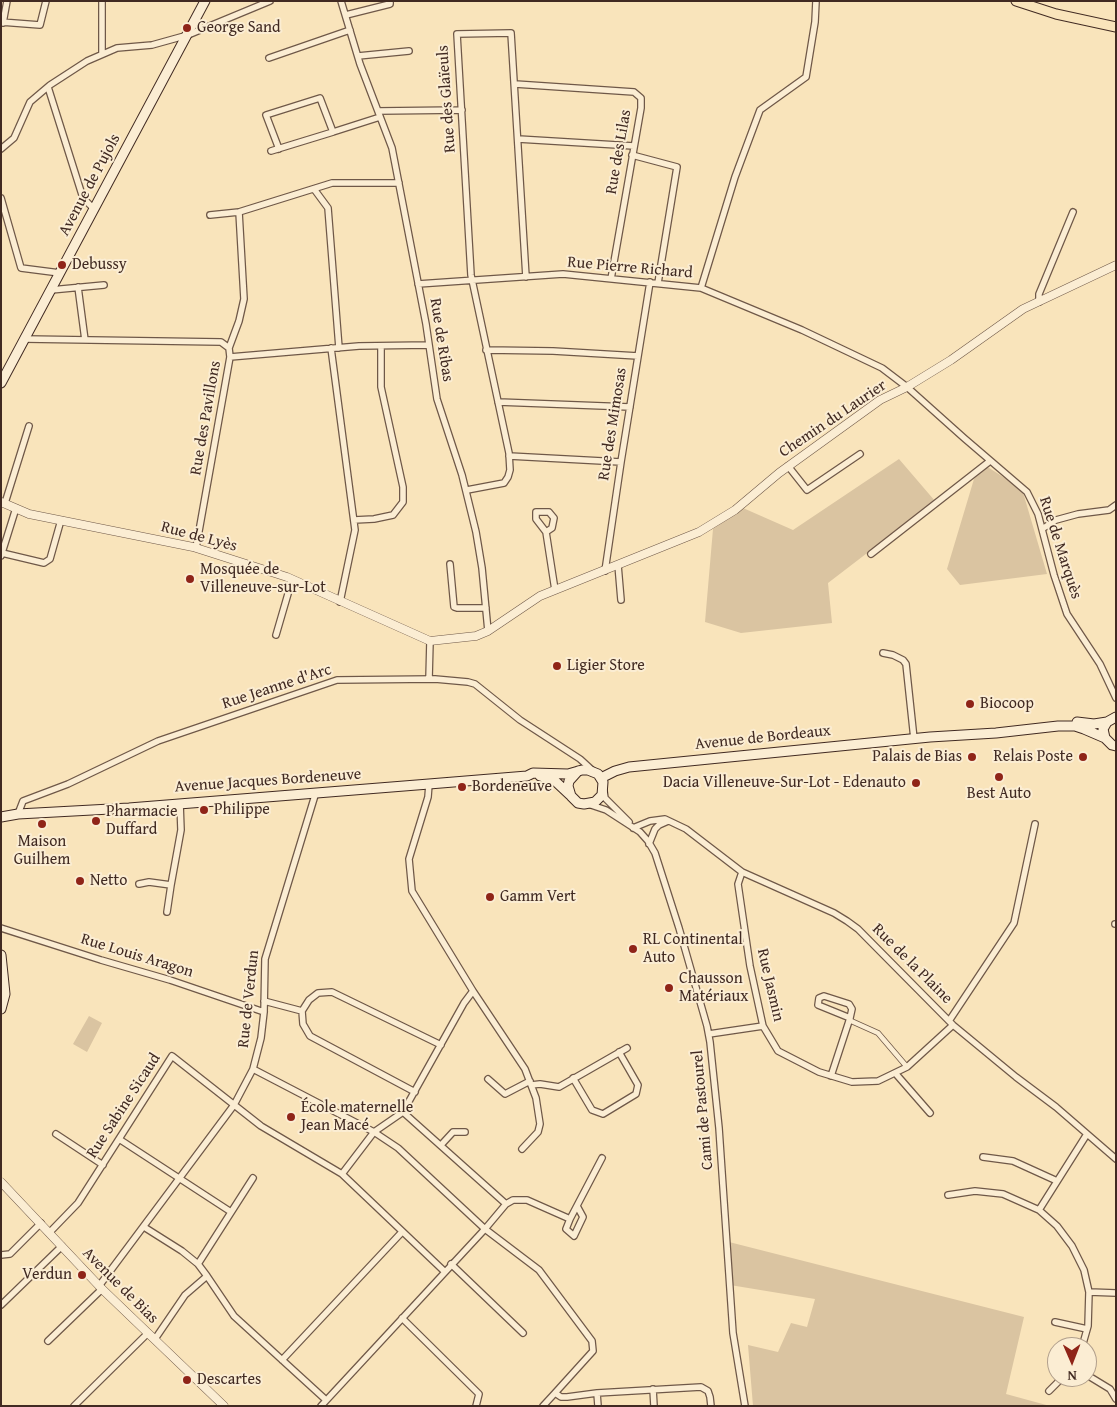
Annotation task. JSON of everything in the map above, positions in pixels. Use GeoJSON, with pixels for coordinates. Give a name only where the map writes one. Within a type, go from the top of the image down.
{"type":"FeatureCollection","features":[{"type":"Feature","properties":{"kind":"main road","name":"Avenue de Pujols"},"geometry":{"type":"LineString","coordinates":[[1,384],[206,1]]}},
{"type":"Feature","properties":{"kind":"main road"},"geometry":{"type":"LineString","coordinates":[[1016,1],[1056,14],[1116,27]]}},
{"type":"Feature","properties":{"kind":"main road"},"geometry":{"type":"LineString","coordinates":[[1105,738],[1104,729],[1113,716]]}},
{"type":"Feature","properties":{"kind":"main road","name":"Avenue de Bordeaux"},"geometry":{"type":"LineString","coordinates":[[930,737],[938,734],[1066,721],[1094,724],[1113,716]]}},
{"type":"Feature","properties":{"kind":"main road"},"geometry":{"type":"LineString","coordinates":[[998,733],[1002,730],[1022,728],[1032,724]]}},
{"type":"Feature","properties":{"kind":"main road","name":"Avenue de Bordeaux"},"geometry":{"type":"LineString","coordinates":[[602,778],[615,771],[629,767],[1067,725],[1093,732],[1116,746]]}},
{"type":"Feature","properties":{"kind":"main road"},"geometry":{"type":"LineString","coordinates":[[578,771],[593,771],[602,778],[603,791],[600,798],[590,804],[578,803],[571,796],[569,781],[578,771]]}},
{"type":"Feature","properties":{"kind":"main road","name":"Avenue Jacques Bordeneuve"},"geometry":{"type":"LineString","coordinates":[[527,776],[533,773],[568,774],[578,771]]}},
{"type":"Feature","properties":{"kind":"main road","name":"Avenue Jacques Bordeneuve"},"geometry":{"type":"LineString","coordinates":[[1,817],[527,776],[541,776],[554,780],[571,796]]}},
{"type":"Feature","properties":{"kind":"main road"},"geometry":{"type":"LineString","coordinates":[[1,811],[15,815]]}},
{"type":"Feature","properties":{"kind":"main road"},"geometry":{"type":"LineString","coordinates":[[1,955],[4,994],[1,1009]]}},
{"type":"Feature","properties":{"kind":"street"},"geometry":{"type":"LineString","coordinates":[[7,1],[2,23],[40,25],[46,1]]}},
{"type":"Feature","properties":{"kind":"street"},"geometry":{"type":"LineString","coordinates":[[102,1],[102,54]]}},
{"type":"Feature","properties":{"kind":"street"},"geometry":{"type":"LineString","coordinates":[[1,149],[14,138],[30,102],[48,86],[87,61],[117,48],[152,45],[188,35],[270,1]]}},
{"type":"Feature","properties":{"kind":"street","name":"Rue de Ribas"},"geometry":{"type":"LineString","coordinates":[[341,1],[358,56],[392,148],[429,345],[436,399],[467,490],[482,568],[488,631]]}},
{"type":"Feature","properties":{"kind":"street"},"geometry":{"type":"LineString","coordinates":[[346,15],[390,4],[390,1]]}},
{"type":"Feature","properties":{"kind":"street"},"geometry":{"type":"LineString","coordinates":[[701,288],[735,177],[760,110],[806,77],[815,22],[816,1]]}},
{"type":"Feature","properties":{"kind":"street"},"geometry":{"type":"LineString","coordinates":[[269,58],[350,30]]}},
{"type":"Feature","properties":{"kind":"street","name":"Rue des Glaïeuls"},"geometry":{"type":"LineString","coordinates":[[467,490],[504,483],[510,470],[509,456],[471,275],[457,34],[511,33],[526,278]]}},
{"type":"Feature","properties":{"kind":"street"},"geometry":{"type":"LineString","coordinates":[[358,56],[409,51]]}},
{"type":"Feature","properties":{"kind":"street","name":"Rue des Lilas"},"geometry":{"type":"LineString","coordinates":[[515,84],[634,92],[641,98],[641,108],[611,279]]}},
{"type":"Feature","properties":{"kind":"street"},"geometry":{"type":"LineString","coordinates":[[48,86],[83,198],[94,209]]}},
{"type":"Feature","properties":{"kind":"street"},"geometry":{"type":"LineString","coordinates":[[279,149],[266,115],[320,98],[333,132]]}},
{"type":"Feature","properties":{"kind":"street"},"geometry":{"type":"LineString","coordinates":[[271,151],[333,132],[379,114],[462,110]]}},
{"type":"Feature","properties":{"kind":"street"},"geometry":{"type":"LineString","coordinates":[[518,139],[634,146]]}},
{"type":"Feature","properties":{"kind":"street"},"geometry":{"type":"LineString","coordinates":[[632,155],[677,167],[658,283]]}},
{"type":"Feature","properties":{"kind":"street"},"geometry":{"type":"LineString","coordinates":[[210,215],[239,212],[332,183],[398,183]]}},
{"type":"Feature","properties":{"kind":"street"},"geometry":{"type":"LineString","coordinates":[[314,189],[328,208],[339,348]]}},
{"type":"Feature","properties":{"kind":"street"},"geometry":{"type":"LineString","coordinates":[[1,198],[21,268],[60,273]]}},
{"type":"Feature","properties":{"kind":"street"},"geometry":{"type":"LineString","coordinates":[[229,348],[239,321],[244,299],[239,212]]}},
{"type":"Feature","properties":{"kind":"street"},"geometry":{"type":"LineString","coordinates":[[1039,302],[1039,294],[1072,212]]}},
{"type":"Feature","properties":{"kind":"street","name":"Chemin du Laurier"},"geometry":{"type":"LineString","coordinates":[[430,641],[476,636],[488,631],[540,596],[699,532],[735,510],[788,466],[880,400],[907,387],[951,360],[1023,309],[1116,265]]}},
{"type":"Feature","properties":{"kind":"street","name":"Rue Pierre Richard"},"geometry":{"type":"LineString","coordinates":[[418,284],[563,274],[701,288],[802,330],[882,368],[907,387]]}},
{"type":"Feature","properties":{"kind":"street","name":"Rue des Mimosas"},"geometry":{"type":"LineString","coordinates":[[606,570],[650,282]]}},
{"type":"Feature","properties":{"kind":"street"},"geometry":{"type":"LineString","coordinates":[[51,290],[104,285]]}},
{"type":"Feature","properties":{"kind":"street"},"geometry":{"type":"LineString","coordinates":[[78,288],[85,340]]}},
{"type":"Feature","properties":{"kind":"street","name":"Rue des Pavillons"},"geometry":{"type":"LineString","coordinates":[[25,339],[220,342],[229,348],[230,357],[196,548]]}},
{"type":"Feature","properties":{"kind":"street"},"geometry":{"type":"LineString","coordinates":[[230,357],[331,348],[429,345]]}},
{"type":"Feature","properties":{"kind":"street"},"geometry":{"type":"LineString","coordinates":[[354,520],[394,515],[403,502],[403,487],[382,387],[381,346]]}},
{"type":"Feature","properties":{"kind":"street"},"geometry":{"type":"LineString","coordinates":[[331,348],[355,530],[340,602]]}},
{"type":"Feature","properties":{"kind":"street"},"geometry":{"type":"LineString","coordinates":[[486,350],[581,352],[638,356]]}},
{"type":"Feature","properties":{"kind":"street","name":"Rue de Marquès"},"geometry":{"type":"LineString","coordinates":[[907,387],[1027,492],[1038,514],[1054,575],[1067,614],[1100,664],[1116,698]]}},
{"type":"Feature","properties":{"kind":"street"},"geometry":{"type":"LineString","coordinates":[[498,402],[630,407]]}},
{"type":"Feature","properties":{"kind":"street"},"geometry":{"type":"LineString","coordinates":[[3,503],[29,426]]}},
{"type":"Feature","properties":{"kind":"street"},"geometry":{"type":"LineString","coordinates":[[801,494],[860,454]]}},
{"type":"Feature","properties":{"kind":"street"},"geometry":{"type":"LineString","coordinates":[[509,456],[621,462]]}},
{"type":"Feature","properties":{"kind":"street"},"geometry":{"type":"LineString","coordinates":[[871,554],[990,460]]}},
{"type":"Feature","properties":{"kind":"street"},"geometry":{"type":"LineString","coordinates":[[788,466],[807,490]]}},
{"type":"Feature","properties":{"kind":"street","name":"Rue de Lyès"},"geometry":{"type":"LineString","coordinates":[[3,503],[29,514],[196,548],[292,580],[430,641]]}},
{"type":"Feature","properties":{"kind":"street"},"geometry":{"type":"LineString","coordinates":[[1042,529],[1056,520],[1078,514],[1109,510],[1116,505]]}},
{"type":"Feature","properties":{"kind":"street"},"geometry":{"type":"LineString","coordinates":[[16,508],[2,554],[44,563],[50,559],[61,520]]}},
{"type":"Feature","properties":{"kind":"street"},"geometry":{"type":"LineString","coordinates":[[546,532],[555,590]]}},
{"type":"Feature","properties":{"kind":"street"},"geometry":{"type":"LineString","coordinates":[[450,564],[454,607],[486,608]]}},
{"type":"Feature","properties":{"kind":"street"},"geometry":{"type":"LineString","coordinates":[[618,565],[621,600]]}},
{"type":"Feature","properties":{"kind":"street"},"geometry":{"type":"LineString","coordinates":[[276,635],[292,580]]}},
{"type":"Feature","properties":{"kind":"street"},"geometry":{"type":"LineString","coordinates":[[429,679],[430,641]]}},
{"type":"Feature","properties":{"kind":"street"},"geometry":{"type":"LineString","coordinates":[[883,654],[903,660],[906,664],[914,739]]}},
{"type":"Feature","properties":{"kind":"street","name":"Rue Jeanne d'Arc"},"geometry":{"type":"LineString","coordinates":[[15,815],[23,801],[68,784],[158,741],[337,680],[429,679],[475,684],[520,720],[576,757],[593,771]]}},
{"type":"Feature","properties":{"kind":"street"},"geometry":{"type":"LineString","coordinates":[[576,757],[578,771]]}},
{"type":"Feature","properties":{"kind":"street"},"geometry":{"type":"LineString","coordinates":[[429,784],[428,797],[409,859],[412,891],[473,991],[525,1069],[536,1098],[540,1124],[538,1132],[522,1149]]}},
{"type":"Feature","properties":{"kind":"street","name":"Cami de Pastourel"},"geometry":{"type":"LineString","coordinates":[[603,791],[605,798],[633,828]]}},
{"type":"Feature","properties":{"kind":"street","name":"Rue de Verdun"},"geometry":{"type":"LineString","coordinates":[[48,1341],[100,1287],[244,1091],[253,1069],[261,1038],[264,1012],[265,959],[316,792]]}},
{"type":"Feature","properties":{"kind":"street"},"geometry":{"type":"LineString","coordinates":[[167,912],[181,830],[180,803]]}},
{"type":"Feature","properties":{"kind":"street","name":"Cami de Pastourel"},"geometry":{"type":"LineString","coordinates":[[590,804],[606,810],[640,832],[655,854],[679,928],[709,1034],[723,1176],[733,1333],[745,1406]]}},
{"type":"Feature","properties":{"kind":"street"},"geometry":{"type":"LineString","coordinates":[[633,828],[660,819],[668,821]]}},
{"type":"Feature","properties":{"kind":"street"},"geometry":{"type":"LineString","coordinates":[[649,844],[655,829],[668,821]]}},
{"type":"Feature","properties":{"kind":"street","name":"Rue de la Plaine"},"geometry":{"type":"LineString","coordinates":[[668,821],[686,829],[742,872],[827,910],[858,929],[951,1023],[1016,1077],[1056,1106],[1116,1159]]}},
{"type":"Feature","properties":{"kind":"street","name":"Rue Jasmin"},"geometry":{"type":"LineString","coordinates":[[742,872],[738,884],[750,966],[763,1026],[778,1051],[819,1072],[831,1076],[852,1082],[878,1081],[896,1074],[907,1067],[951,1023],[1014,922],[1035,824]]}},
{"type":"Feature","properties":{"kind":"street"},"geometry":{"type":"LineString","coordinates":[[139,884],[149,882],[171,885]]}},
{"type":"Feature","properties":{"kind":"street","name":"Rue Louis Aragon"},"geometry":{"type":"LineString","coordinates":[[1,928],[170,980],[264,1012]]}},
{"type":"Feature","properties":{"kind":"street"},"geometry":{"type":"LineString","coordinates":[[342,1174],[374,1132],[403,1112],[464,1003],[473,991]]}},
{"type":"Feature","properties":{"kind":"street"},"geometry":{"type":"LineString","coordinates":[[414,1092],[310,1036],[303,1024],[302,1010],[309,1000],[318,993],[332,992],[441,1045]]}},
{"type":"Feature","properties":{"kind":"street"},"geometry":{"type":"LineString","coordinates":[[831,1076],[850,1019],[852,1009],[849,1004],[824,996],[819,998],[818,1005],[850,1019],[878,1032],[907,1067]]}},
{"type":"Feature","properties":{"kind":"street"},"geometry":{"type":"LineString","coordinates":[[264,1001],[302,1010]]}},
{"type":"Feature","properties":{"kind":"street"},"geometry":{"type":"LineString","coordinates":[[709,1034],[763,1026]]}},
{"type":"Feature","properties":{"kind":"street"},"geometry":{"type":"LineString","coordinates":[[488,1079],[505,1094],[530,1083],[559,1087],[628,1048]]}},
{"type":"Feature","properties":{"kind":"street"},"geometry":{"type":"LineString","coordinates":[[573,1078],[592,1110],[603,1114],[636,1094],[638,1085],[619,1052]]}},
{"type":"Feature","properties":{"kind":"street","name":"Rue Sabine Sicaud"},"geometry":{"type":"LineString","coordinates":[[49,1233],[78,1203],[172,1056],[234,1105]]}},
{"type":"Feature","properties":{"kind":"street"},"geometry":{"type":"LineString","coordinates":[[253,1069],[374,1132],[398,1148],[485,1229],[539,1270],[592,1341],[594,1351],[543,1406]]}},
{"type":"Feature","properties":{"kind":"street"},"geometry":{"type":"LineString","coordinates":[[896,1074],[930,1113]]}},
{"type":"Feature","properties":{"kind":"street"},"geometry":{"type":"LineString","coordinates":[[234,1105],[261,1126],[342,1174],[444,1272]]}},
{"type":"Feature","properties":{"kind":"street"},"geometry":{"type":"LineString","coordinates":[[403,1112],[506,1204]]}},
{"type":"Feature","properties":{"kind":"street"},"geometry":{"type":"LineString","coordinates":[[441,1145],[453,1132],[465,1132]]}},
{"type":"Feature","properties":{"kind":"street"},"geometry":{"type":"LineString","coordinates":[[56,1134],[103,1165]]}},
{"type":"Feature","properties":{"kind":"street"},"geometry":{"type":"LineString","coordinates":[[1039,1210],[1087,1134]]}},
{"type":"Feature","properties":{"kind":"street"},"geometry":{"type":"LineString","coordinates":[[119,1139],[231,1212]]}},
{"type":"Feature","properties":{"kind":"street"},"geometry":{"type":"LineString","coordinates":[[983,1157],[1013,1161],[1057,1181]]}},
{"type":"Feature","properties":{"kind":"street"},"geometry":{"type":"LineString","coordinates":[[577,1206],[583,1217],[574,1236],[566,1229],[570,1219],[602,1158]]}},
{"type":"Feature","properties":{"kind":"street"},"geometry":{"type":"LineString","coordinates":[[198,1264],[253,1178]]}},
{"type":"Feature","properties":{"kind":"street","name":"Avenue de Bias"},"geometry":{"type":"LineString","coordinates":[[1,1182],[100,1287],[224,1406]]}},
{"type":"Feature","properties":{"kind":"street"},"geometry":{"type":"LineString","coordinates":[[948,1195],[975,1191],[1003,1194],[1039,1210],[1057,1226],[1072,1246],[1084,1270],[1089,1292],[1085,1337]]}},
{"type":"Feature","properties":{"kind":"street"},"geometry":{"type":"LineString","coordinates":[[321,1406],[506,1204],[513,1200],[527,1200],[570,1219]]}},
{"type":"Feature","properties":{"kind":"street"},"geometry":{"type":"LineString","coordinates":[[1,1255],[10,1254],[40,1224]]}},
{"type":"Feature","properties":{"kind":"street"},"geometry":{"type":"LineString","coordinates":[[144,1227],[182,1251],[198,1264],[234,1316],[326,1400]]}},
{"type":"Feature","properties":{"kind":"street"},"geometry":{"type":"LineString","coordinates":[[282,1360],[402,1232]]}},
{"type":"Feature","properties":{"kind":"street"},"geometry":{"type":"LineString","coordinates":[[1,1304],[62,1246]]}},
{"type":"Feature","properties":{"kind":"street"},"geometry":{"type":"LineString","coordinates":[[451,1264],[523,1333]]}},
{"type":"Feature","properties":{"kind":"street"},"geometry":{"type":"LineString","coordinates":[[155,1340],[185,1295],[207,1276]]}},
{"type":"Feature","properties":{"kind":"street"},"geometry":{"type":"LineString","coordinates":[[1089,1292],[1116,1293]]}},
{"type":"Feature","properties":{"kind":"street"},"geometry":{"type":"LineString","coordinates":[[402,1318],[479,1394],[476,1406]]}},
{"type":"Feature","properties":{"kind":"street"},"geometry":{"type":"LineString","coordinates":[[1055,1322],[1087,1328]]}},
{"type":"Feature","properties":{"kind":"street"},"geometry":{"type":"LineString","coordinates":[[74,1406],[148,1333]]}},
{"type":"Feature","properties":{"kind":"street"},"geometry":{"type":"LineString","coordinates":[[1097,1381],[1110,1389],[1116,1399]]}},
{"type":"Feature","properties":{"kind":"street"},"geometry":{"type":"LineString","coordinates":[[555,1394],[567,1397],[597,1393],[701,1387],[708,1391],[711,1406]]}},
{"type":"Feature","properties":{"kind":"street"},"geometry":{"type":"LineString","coordinates":[[1049,1391],[1053,1387]]}},
{"type":"Feature","properties":{"kind":"street"},"geometry":{"type":"LineString","coordinates":[[653,1389],[654,1406]]}},
{"type":"Feature","properties":{"kind":"street"},"geometry":{"type":"LineString","coordinates":[[597,1393],[598,1406]]}},
{"type":"Feature","properties":{"kind":"shaded area"},"geometry":{"type":"Polygon","coordinates":[[[899,459],[935,501],[828,583],[832,623],[741,633],[705,622],[713,529],[743,508],[793,530],[899,459]]]}},
{"type":"Feature","properties":{"kind":"shaded area"},"geometry":{"type":"Polygon","coordinates":[[[986,466],[1022,489],[1047,574],[960,585],[947,569],[974,479],[986,466]]]}},
{"type":"Feature","properties":{"kind":"shaded area"},"geometry":{"type":"Polygon","coordinates":[[[89,1016],[102,1023],[87,1052],[73,1044],[89,1016]]]}},
{"type":"Feature","properties":{"kind":"shaded area"},"geometry":{"type":"Polygon","coordinates":[[[729,1242],[1024,1317],[1006,1394],[1050,1406],[753,1406],[748,1345],[778,1352],[791,1323],[807,1327],[815,1299],[730,1285],[729,1242]]]}},
{"type":"Feature","properties":{"kind":"place","name":"George Sand"},"geometry":{"type":"Point","coordinates":[187,28]}},
{"type":"Feature","properties":{"kind":"place","name":"Debussy"},"geometry":{"type":"Point","coordinates":[62,265]}},
{"type":"Feature","properties":{"kind":"place","name":"Mosquée de Villeneuve-sur-Lot"},"geometry":{"type":"Point","coordinates":[190,579]}},
{"type":"Feature","properties":{"kind":"place","name":"Ligier Store"},"geometry":{"type":"Point","coordinates":[557,666]}},
{"type":"Feature","properties":{"kind":"place","name":"Biocoop"},"geometry":{"type":"Point","coordinates":[970,704]}},
{"type":"Feature","properties":{"kind":"place","name":"Palais de Bias"},"geometry":{"type":"Point","coordinates":[972,757]}},
{"type":"Feature","properties":{"kind":"place","name":"Relais Poste"},"geometry":{"type":"Point","coordinates":[1083,757]}},
{"type":"Feature","properties":{"kind":"place","name":"Best Auto"},"geometry":{"type":"Point","coordinates":[999,777]}},
{"type":"Feature","properties":{"kind":"place","name":"Dacia Villeneuve-Sur-Lot - Edenauto"},"geometry":{"type":"Point","coordinates":[916,783]}},
{"type":"Feature","properties":{"kind":"place","name":"Bordeneuve"},"geometry":{"type":"Point","coordinates":[462,787]}},
{"type":"Feature","properties":{"kind":"place","name":"Philippe"},"geometry":{"type":"Point","coordinates":[204,810]}},
{"type":"Feature","properties":{"kind":"place","name":"Pharmacie Duffard"},"geometry":{"type":"Point","coordinates":[96,821]}},
{"type":"Feature","properties":{"kind":"place","name":"Maison Guilhem"},"geometry":{"type":"Point","coordinates":[42,824]}},
{"type":"Feature","properties":{"kind":"place","name":"Netto"},"geometry":{"type":"Point","coordinates":[80,881]}},
{"type":"Feature","properties":{"kind":"place","name":"Gamm Vert"},"geometry":{"type":"Point","coordinates":[490,897]}},
{"type":"Feature","properties":{"kind":"place","name":"RL Continental Auto"},"geometry":{"type":"Point","coordinates":[633,949]}},
{"type":"Feature","properties":{"kind":"place","name":"Chausson Matériaux"},"geometry":{"type":"Point","coordinates":[669,988]}},
{"type":"Feature","properties":{"kind":"place","name":"École maternelle Jean Macé"},"geometry":{"type":"Point","coordinates":[291,1117]}},
{"type":"Feature","properties":{"kind":"place","name":"Verdun"},"geometry":{"type":"Point","coordinates":[82,1275]}},
{"type":"Feature","properties":{"kind":"place","name":"Descartes"},"geometry":{"type":"Point","coordinates":[187,1380]}}]}
